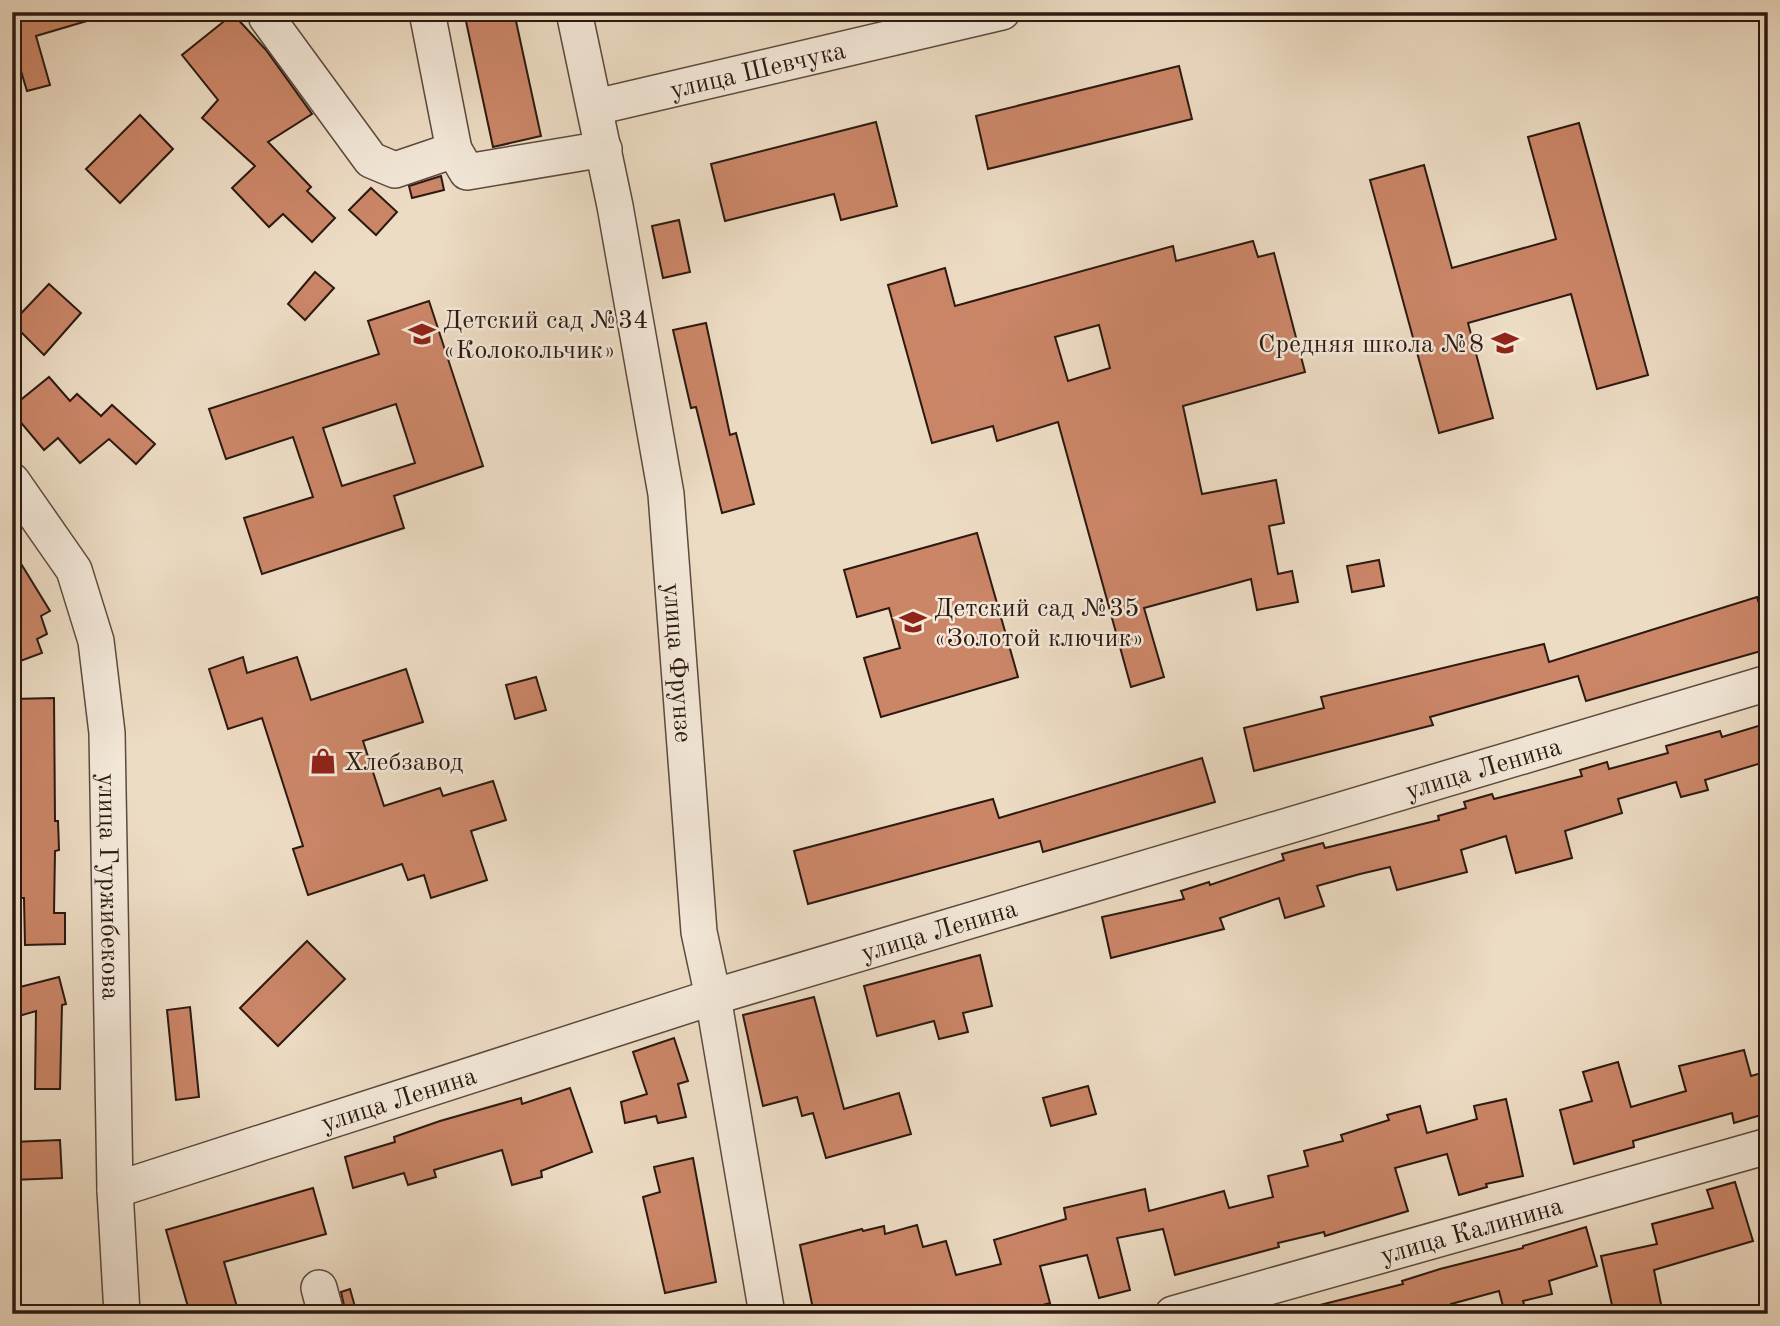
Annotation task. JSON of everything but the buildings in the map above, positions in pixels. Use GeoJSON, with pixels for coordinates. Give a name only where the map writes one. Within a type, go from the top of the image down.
{"type":"FeatureCollection","features":[{"type":"Feature","properties":{"kind":"street"},"geometry":{"type":"LineString","coordinates":[[274,12],[267,18],[371,160],[394,170],[454,150]]}},
{"type":"Feature","properties":{"kind":"street"},"geometry":{"type":"LineString","coordinates":[[427,12],[454,150],[467,173],[604,149]]}},
{"type":"Feature","properties":{"kind":"street","name":"улица Фрунзе"},"geometry":{"type":"LineString","coordinates":[[574,12],[596,107],[666,494],[699,932],[713,997],[767,1314]]}},
{"type":"Feature","properties":{"kind":"street","name":"улица Шевчука"},"geometry":{"type":"LineString","coordinates":[[596,107],[1002,12]]}},
{"type":"Feature","properties":{"kind":"street","name":"улица Гуржибекова"},"geometry":{"type":"LineString","coordinates":[[12,481],[74,570],[96,641],[107,733],[115,1190],[122,1314]]}},
{"type":"Feature","properties":{"kind":"street","name":"улица Ленина"},"geometry":{"type":"LineString","coordinates":[[115,1190],[713,997],[1768,683]]}},
{"type":"Feature","properties":{"kind":"street","name":"улица Калинина"},"geometry":{"type":"LineString","coordinates":[[1173,1314],[1768,1146]]}},
{"type":"Feature","properties":{"kind":"place","name":"Детский сад №34 «Колокольчик»"},"geometry":{"type":"Point","coordinates":[422,334]}},
{"type":"Feature","properties":{"kind":"place","name":"Средняя школа №8"},"geometry":{"type":"Point","coordinates":[1505,343]}},
{"type":"Feature","properties":{"kind":"place","name":"Детский сад №35 «Золотой ключик»"},"geometry":{"type":"Point","coordinates":[913,622]}},
{"type":"Feature","properties":{"kind":"place","name":"Хлебзавод"},"geometry":{"type":"Point","coordinates":[323,761]}}]}
